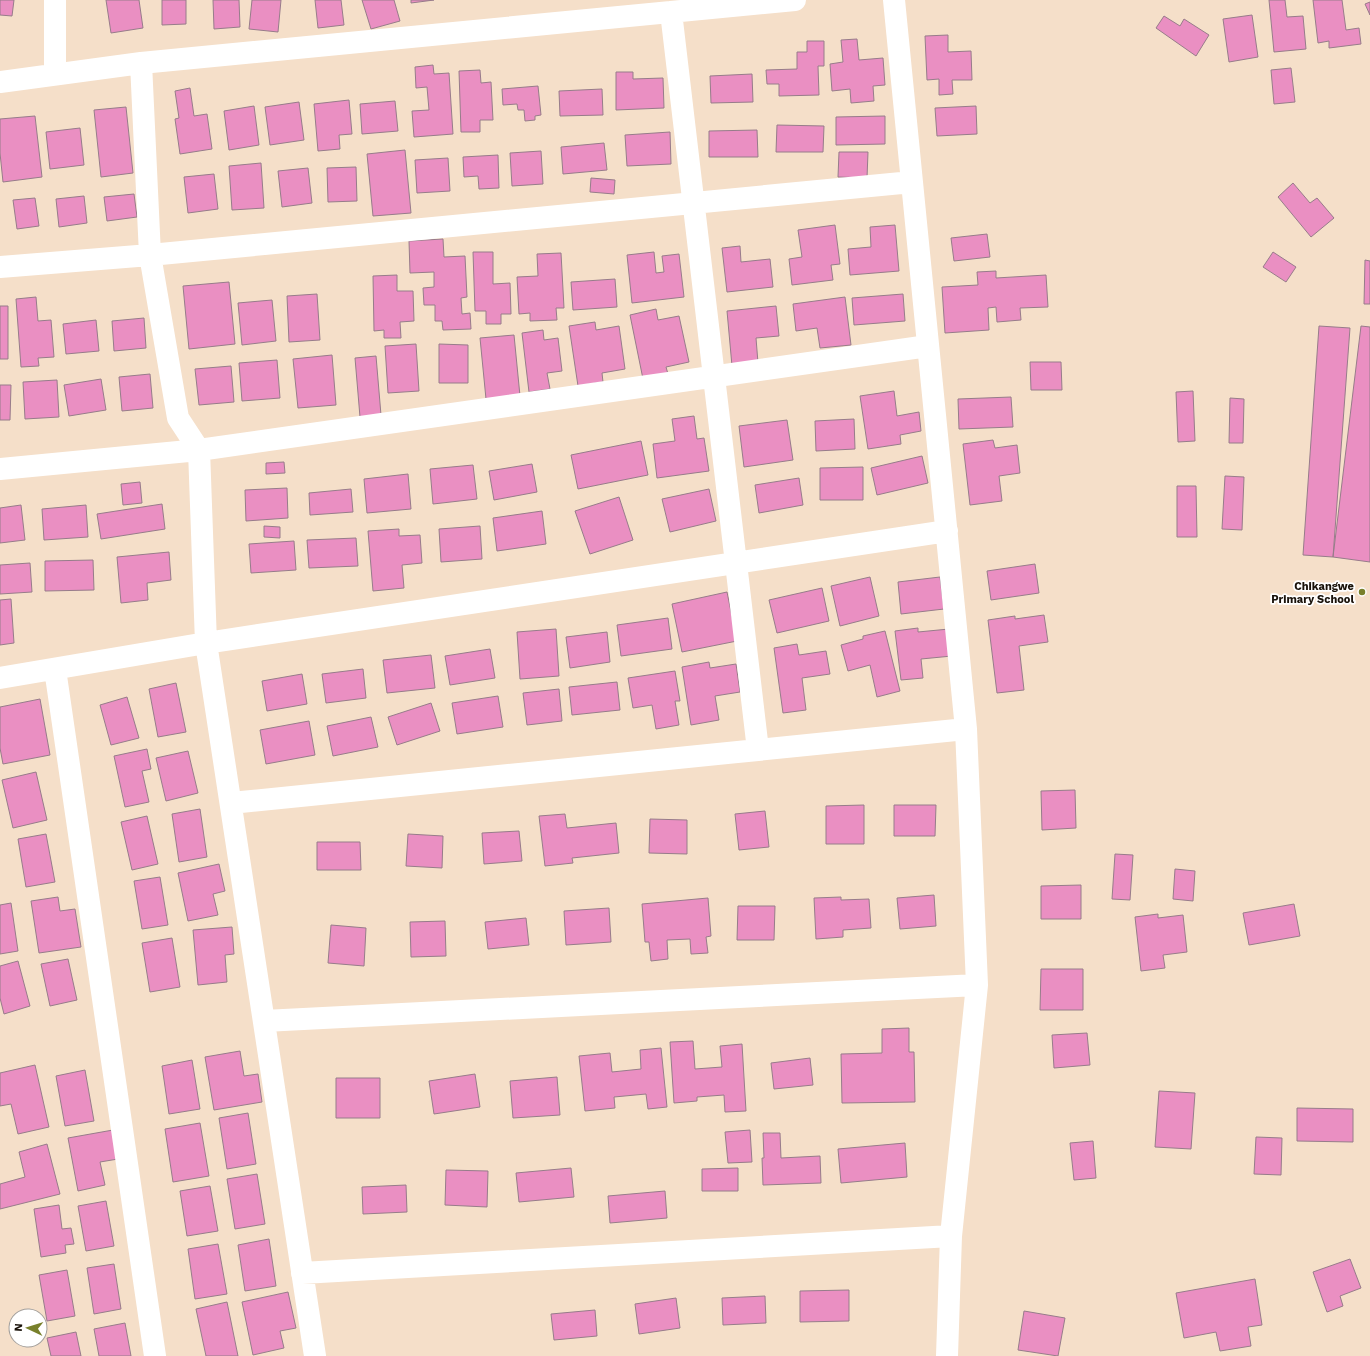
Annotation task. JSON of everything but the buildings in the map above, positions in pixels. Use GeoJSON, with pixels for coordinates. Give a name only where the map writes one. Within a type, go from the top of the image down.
{"type":"FeatureCollection","features":[{"type":"Feature","properties":{"kind":"street"},"geometry":{"type":"LineString","coordinates":[[55,0],[55,74]]}},
{"type":"Feature","properties":{"kind":"street"},"geometry":{"type":"LineString","coordinates":[[0,82],[141,63],[795,0]]}},
{"type":"Feature","properties":{"kind":"street"},"geometry":{"type":"LineString","coordinates":[[894,0],[966,729],[977,985],[951,1236],[947,1356]]}},
{"type":"Feature","properties":{"kind":"street"},"geometry":{"type":"LineString","coordinates":[[671,12],[758,750]]}},
{"type":"Feature","properties":{"kind":"street"},"geometry":{"type":"LineString","coordinates":[[141,63],[150,255],[178,418],[198,450],[206,643],[315,1356]]}},
{"type":"Feature","properties":{"kind":"street"},"geometry":{"type":"LineString","coordinates":[[0,266],[150,255],[912,182]]}},
{"type":"Feature","properties":{"kind":"street"},"geometry":{"type":"LineString","coordinates":[[0,469],[198,450],[928,346]]}},
{"type":"Feature","properties":{"kind":"street"},"geometry":{"type":"LineString","coordinates":[[0,678],[206,643],[946,531]]}},
{"type":"Feature","properties":{"kind":"street"},"geometry":{"type":"LineString","coordinates":[[55,669],[155,1356]]}},
{"type":"Feature","properties":{"kind":"street"},"geometry":{"type":"LineString","coordinates":[[231,803],[966,729]]}},
{"type":"Feature","properties":{"kind":"street"},"geometry":{"type":"LineString","coordinates":[[264,1021],[977,985]]}},
{"type":"Feature","properties":{"kind":"street"},"geometry":{"type":"LineString","coordinates":[[302,1273],[951,1236]]}},
{"type":"Feature","properties":{"kind":"place","name":"Chikangwe Primary School"},"geometry":{"type":"Point","coordinates":[1362,592]}}]}
